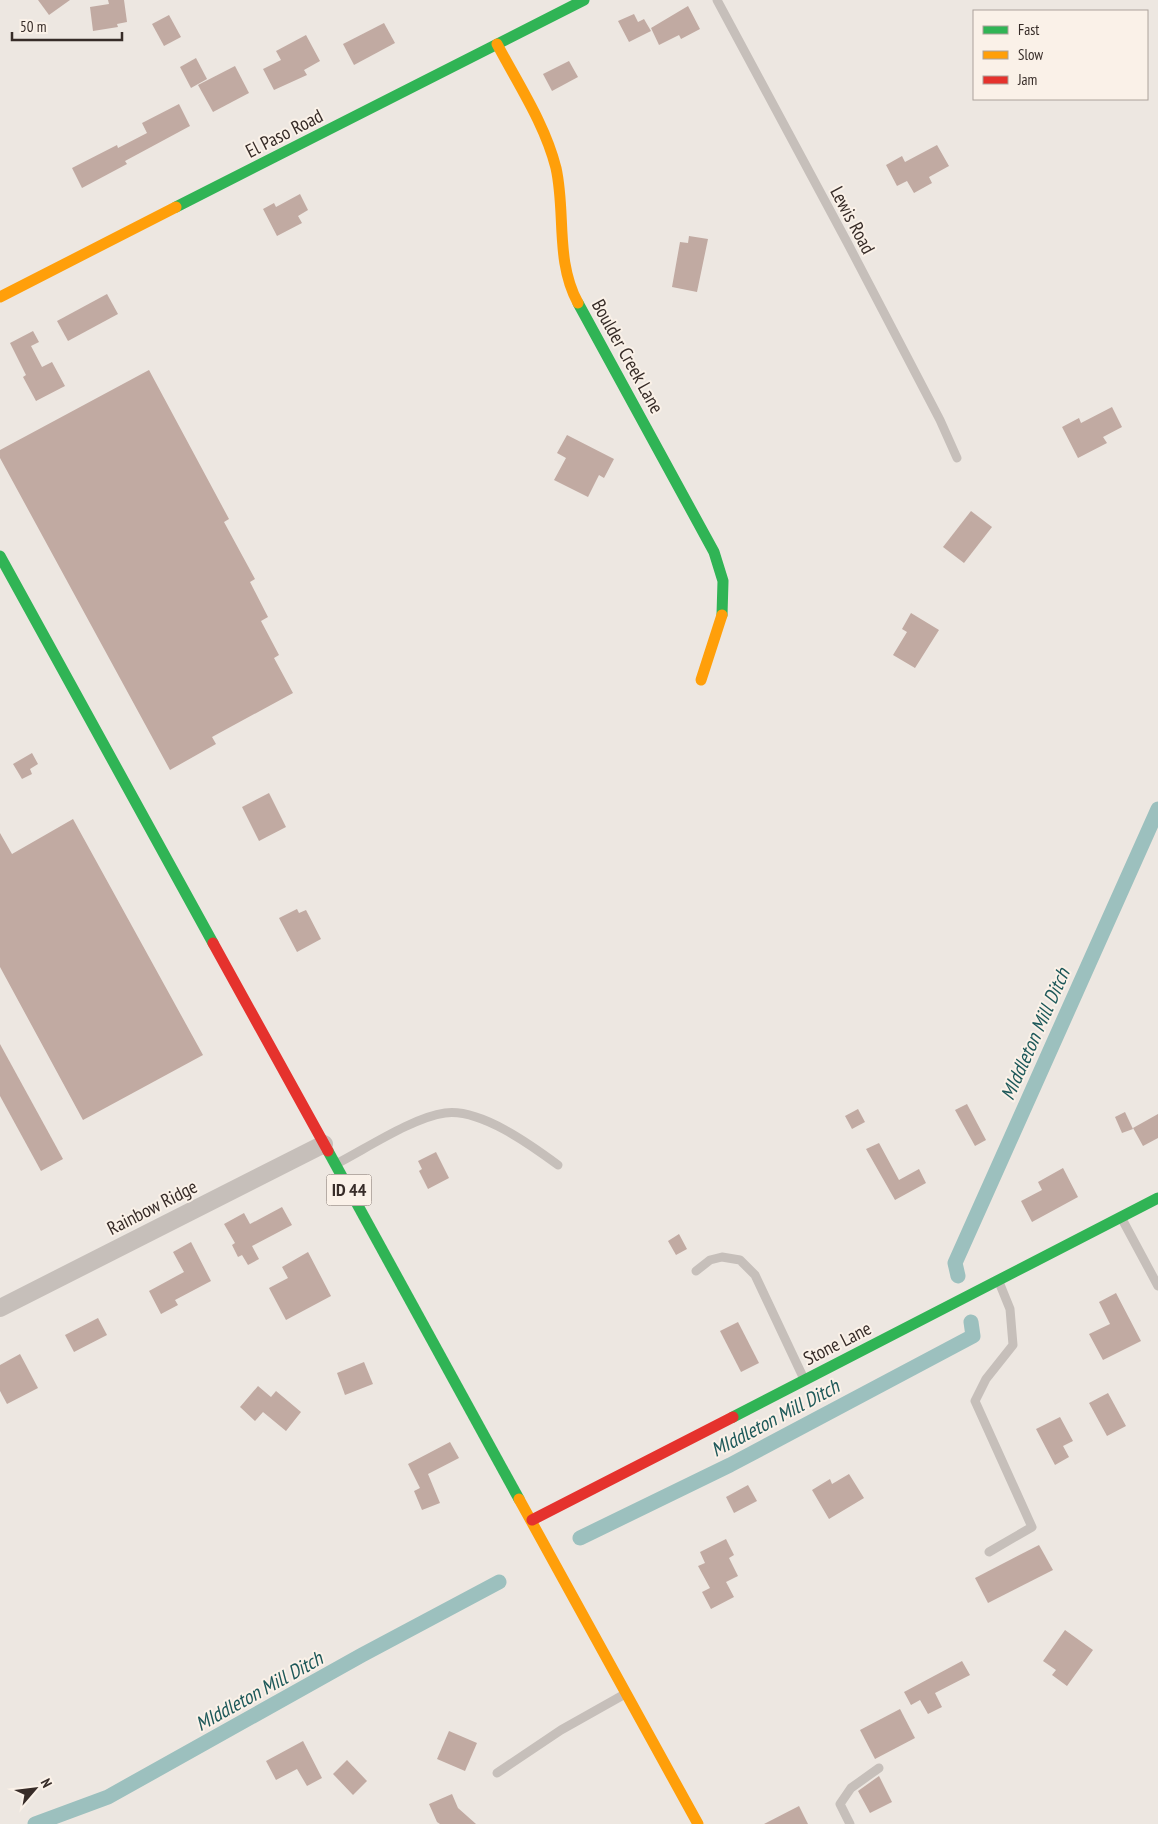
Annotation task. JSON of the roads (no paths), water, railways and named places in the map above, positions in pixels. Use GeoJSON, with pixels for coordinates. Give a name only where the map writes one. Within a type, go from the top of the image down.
{"type":"FeatureCollection","features":[{"type":"Feature","properties":{"kind":"street","name":"El Paso Road"},"geometry":{"type":"LineString","coordinates":[[0,297],[584,0]]}},
{"type":"Feature","properties":{"kind":"street","name":"Boulder Creek Lane"},"geometry":{"type":"LineString","coordinates":[[497,44],[547,139],[552,155],[556,170],[565,270],[574,296],[714,552],[723,581],[723,610],[701,680]]}},
{"type":"Feature","properties":{"kind":"street","name":"ID 44"},"geometry":{"type":"LineString","coordinates":[[0,556],[698,1824]]}},
{"type":"Feature","properties":{"kind":"street","name":"Rainbow Ridge"},"geometry":{"type":"LineString","coordinates":[[0,1308],[324,1144]]}},
{"type":"Feature","properties":{"kind":"street","name":"Stone Lane"},"geometry":{"type":"LineString","coordinates":[[532,1520],[1158,1198]]}},
{"type":"Feature","properties":{"kind":"lane","name":"Lewis Road"},"geometry":{"type":"LineString","coordinates":[[717,0],[848,242],[940,420],[956,458]]}},
{"type":"Feature","properties":{"kind":"lane"},"geometry":{"type":"LineString","coordinates":[[335,1164],[427,1118],[445,1113],[462,1112],[504,1130],[535,1148],[558,1165]]}},
{"type":"Feature","properties":{"kind":"lane"},"geometry":{"type":"LineString","coordinates":[[1121,1216],[1158,1286]]}},
{"type":"Feature","properties":{"kind":"lane"},"geometry":{"type":"LineString","coordinates":[[696,1271],[706,1262],[722,1257],[740,1260],[755,1275],[804,1379]]}},
{"type":"Feature","properties":{"kind":"lane"},"geometry":{"type":"LineString","coordinates":[[989,1552],[1032,1527],[975,1401],[986,1379],[1013,1345],[1010,1309],[998,1279]]}},
{"type":"Feature","properties":{"kind":"lane"},"geometry":{"type":"LineString","coordinates":[[497,1773],[561,1730],[627,1693]]}},
{"type":"Feature","properties":{"kind":"lane"},"geometry":{"type":"LineString","coordinates":[[850,1824],[840,1804],[851,1788],[879,1768]]}},
{"type":"Feature","properties":{"kind":"waterway","name":"MIddleton Mill Ditch"},"geometry":{"type":"LineString","coordinates":[[958,1276],[955,1263],[1158,809]]}},
{"type":"Feature","properties":{"kind":"waterway","name":"MIddleton Mill Ditch"},"geometry":{"type":"LineString","coordinates":[[580,1538],[730,1465],[973,1336],[971,1322]]}},
{"type":"Feature","properties":{"kind":"waterway","name":"MIddleton Mill Ditch"},"geometry":{"type":"LineString","coordinates":[[35,1824],[108,1797],[362,1655],[499,1582]]}}]}
